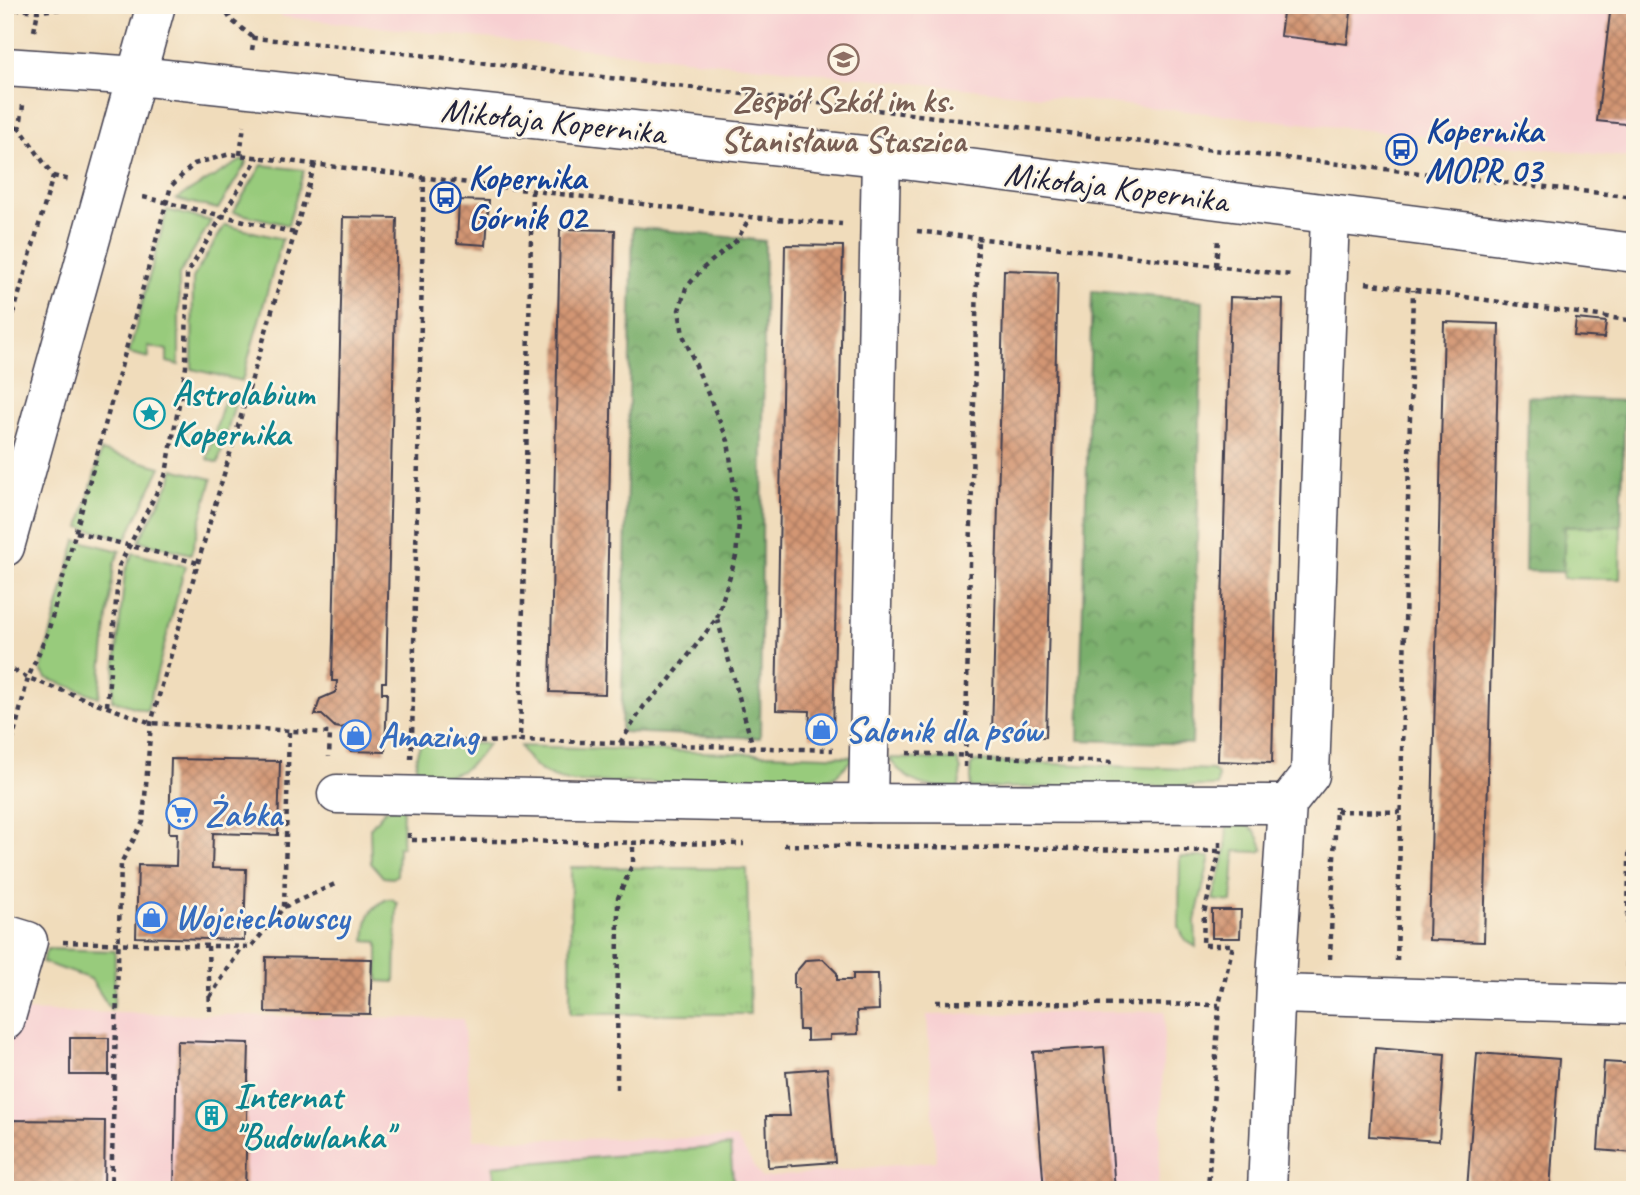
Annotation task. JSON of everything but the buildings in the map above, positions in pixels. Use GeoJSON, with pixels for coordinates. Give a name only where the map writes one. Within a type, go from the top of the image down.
{"type":"FeatureCollection","features":[{"type":"Feature","properties":{"kind":"street"},"geometry":{"type":"LineString","coordinates":[[5,547],[156,5]]}},
{"type":"Feature","properties":{"kind":"street","name":"Mikołaja Kopernika"},"geometry":{"type":"LineString","coordinates":[[19,54],[138,76],[881,157],[1635,253]]}},
{"type":"Feature","properties":{"kind":"street"},"geometry":{"type":"LineString","coordinates":[[867,803],[881,157]]}},
{"type":"Feature","properties":{"kind":"street"},"geometry":{"type":"LineString","coordinates":[[1267,1190],[1287,804],[1310,775],[1330,215]]}},
{"type":"Feature","properties":{"kind":"street"},"geometry":{"type":"LineString","coordinates":[[333,776],[867,803],[1287,804]]}},
{"type":"Feature","properties":{"kind":"street"},"geometry":{"type":"LineString","coordinates":[[5,1021],[16,937]]}},
{"type":"Feature","properties":{"kind":"street"},"geometry":{"type":"LineString","coordinates":[[1276,994],[1631,1004]]}},
{"type":"Feature","properties":{"kind":"path"},"geometry":{"type":"LineString","coordinates":[[5,8],[38,11],[78,8],[79,5]]}},
{"type":"Feature","properties":{"kind":"path"},"geometry":{"type":"LineString","coordinates":[[222,5],[232,20],[254,38],[361,48],[1227,152],[1635,197]]}},
{"type":"Feature","properties":{"kind":"path"},"geometry":{"type":"LineString","coordinates":[[19,54],[38,11]]}},
{"type":"Feature","properties":{"kind":"path"},"geometry":{"type":"LineString","coordinates":[[253,46],[254,38]]}},
{"type":"Feature","properties":{"kind":"path"},"geometry":{"type":"LineString","coordinates":[[22,117],[20,128],[53,176],[69,180]]}},
{"type":"Feature","properties":{"kind":"path"},"geometry":{"type":"LineString","coordinates":[[240,155],[244,126]]}},
{"type":"Feature","properties":{"kind":"path"},"geometry":{"type":"LineString","coordinates":[[5,127],[20,128]]}},
{"type":"Feature","properties":{"kind":"path"},"geometry":{"type":"LineString","coordinates":[[5,771],[28,678],[48,632],[171,186],[194,164],[230,154],[750,217],[847,224]]}},
{"type":"Feature","properties":{"kind":"path"},"geometry":{"type":"LineString","coordinates":[[107,706],[120,566],[165,476],[186,367],[187,274],[258,157]]}},
{"type":"Feature","properties":{"kind":"path"},"geometry":{"type":"LineString","coordinates":[[111,1190],[121,863],[143,822],[151,723],[315,164]]}},
{"type":"Feature","properties":{"kind":"path"},"geometry":{"type":"LineString","coordinates":[[5,344],[53,176]]}},
{"type":"Feature","properties":{"kind":"path"},"geometry":{"type":"LineString","coordinates":[[411,761],[424,177]]}},
{"type":"Feature","properties":{"kind":"path"},"geometry":{"type":"LineString","coordinates":[[520,740],[532,190]]}},
{"type":"Feature","properties":{"kind":"path"},"geometry":{"type":"LineString","coordinates":[[150,199],[296,233]]}},
{"type":"Feature","properties":{"kind":"path"},"geometry":{"type":"LineString","coordinates":[[620,743],[644,706],[668,682],[717,618],[736,556],[739,524],[728,441],[683,335],[679,310],[686,288],[702,269],[737,240],[750,217]]}},
{"type":"Feature","properties":{"kind":"path"},"geometry":{"type":"LineString","coordinates":[[1216,266],[1220,226]]}},
{"type":"Feature","properties":{"kind":"path"},"geometry":{"type":"LineString","coordinates":[[905,230],[1292,275]]}},
{"type":"Feature","properties":{"kind":"path"},"geometry":{"type":"LineString","coordinates":[[965,803],[978,238]]}},
{"type":"Feature","properties":{"kind":"path"},"geometry":{"type":"LineString","coordinates":[[1361,282],[1635,321]]}},
{"type":"Feature","properties":{"kind":"path"},"geometry":{"type":"LineString","coordinates":[[1396,999],[1413,290]]}},
{"type":"Feature","properties":{"kind":"path"},"geometry":{"type":"LineString","coordinates":[[76,532],[198,563]]}},
{"type":"Feature","properties":{"kind":"path"},"geometry":{"type":"LineString","coordinates":[[1631,1004],[1635,555]]}},
{"type":"Feature","properties":{"kind":"path"},"geometry":{"type":"LineString","coordinates":[[717,618],[753,747]]}},
{"type":"Feature","properties":{"kind":"path"},"geometry":{"type":"LineString","coordinates":[[5,665],[28,678],[151,723],[330,733],[333,776]]}},
{"type":"Feature","properties":{"kind":"path"},"geometry":{"type":"LineString","coordinates":[[284,907],[289,731]]}},
{"type":"Feature","properties":{"kind":"path"},"geometry":{"type":"LineString","coordinates":[[412,738],[753,747],[1115,762]]}},
{"type":"Feature","properties":{"kind":"path"},"geometry":{"type":"LineString","coordinates":[[1310,775],[1337,783],[1330,962]]}},
{"type":"Feature","properties":{"kind":"path"},"geometry":{"type":"LineString","coordinates":[[1336,811],[1401,812]]}},
{"type":"Feature","properties":{"kind":"path"},"geometry":{"type":"LineString","coordinates":[[617,1089],[618,898],[633,863],[633,843]]}},
{"type":"Feature","properties":{"kind":"path"},"geometry":{"type":"LineString","coordinates":[[1208,1190],[1219,1006],[1233,945],[1203,945],[1204,913],[1220,851]]}},
{"type":"Feature","properties":{"kind":"path"},"geometry":{"type":"LineString","coordinates":[[16,937],[251,947],[284,907],[335,884]]}},
{"type":"Feature","properties":{"kind":"path"},"geometry":{"type":"LineString","coordinates":[[208,946],[210,1012]]}},
{"type":"Feature","properties":{"kind":"path"},"geometry":{"type":"LineString","coordinates":[[209,998],[242,947]]}},
{"type":"Feature","properties":{"kind":"path"},"geometry":{"type":"LineString","coordinates":[[936,1002],[1219,1006]]}},
{"type":"Feature","properties":{"kind":"shaded area"},"geometry":{"type":"Polygon","coordinates":[[[270,5],[1635,5],[1635,158],[283,17],[270,5]]]}},
{"type":"Feature","properties":{"kind":"shaded area"},"geometry":{"type":"Polygon","coordinates":[[[5,1011],[463,1019],[474,1139],[736,1138],[762,1178],[936,1161],[927,1015],[1165,1011],[1158,1190],[5,1190],[5,1011]]]}},
{"type":"Feature","properties":{"kind":"green space"},"geometry":{"type":"Polygon","coordinates":[[[242,160],[247,162],[218,209],[176,199],[242,160]]]}},
{"type":"Feature","properties":{"kind":"green space"},"geometry":{"type":"Polygon","coordinates":[[[262,165],[304,170],[288,225],[233,212],[262,165]]]}},
{"type":"Feature","properties":{"kind":"green space"},"geometry":{"type":"Polygon","coordinates":[[[167,210],[211,221],[179,275],[179,365],[167,362],[167,350],[148,346],[149,358],[129,353],[167,210]]]}},
{"type":"Feature","properties":{"kind":"green space"},"geometry":{"type":"Polygon","coordinates":[[[225,225],[282,239],[242,381],[192,369],[193,278],[225,225]]]}},
{"type":"Feature","properties":{"kind":"green space"},"geometry":{"type":"Polygon","coordinates":[[[633,227],[765,241],[760,738],[621,732],[633,227]]]}},
{"type":"Feature","properties":{"kind":"green space"},"geometry":{"type":"Polygon","coordinates":[[[1092,291],[1203,301],[1192,744],[1079,740],[1092,291]]]}},
{"type":"Feature","properties":{"kind":"green space"},"geometry":{"type":"Polygon","coordinates":[[[226,394],[237,397],[218,463],[207,459],[226,394]]]}},
{"type":"Feature","properties":{"kind":"green space"},"geometry":{"type":"Polygon","coordinates":[[[1528,396],[1625,401],[1621,526],[1565,527],[1563,572],[1525,571],[1528,396]]]}},
{"type":"Feature","properties":{"kind":"green space"},"geometry":{"type":"Polygon","coordinates":[[[101,451],[161,467],[126,539],[80,527],[101,451]]]}},
{"type":"Feature","properties":{"kind":"green space"},"geometry":{"type":"Polygon","coordinates":[[[173,469],[212,479],[191,554],[139,541],[171,480],[173,469]]]}},
{"type":"Feature","properties":{"kind":"green space"},"geometry":{"type":"Polygon","coordinates":[[[1621,526],[1620,579],[1563,578],[1565,527],[1621,526]]]}},
{"type":"Feature","properties":{"kind":"green space"},"geometry":{"type":"Polygon","coordinates":[[[76,540],[120,551],[114,564],[99,697],[46,678],[41,670],[76,540]]]}},
{"type":"Feature","properties":{"kind":"green space"},"geometry":{"type":"Polygon","coordinates":[[[133,553],[185,566],[147,711],[112,700],[125,572],[133,553]]]}},
{"type":"Feature","properties":{"kind":"green space"},"geometry":{"type":"Polygon","coordinates":[[[423,742],[488,744],[473,762],[458,772],[440,777],[417,777],[417,754],[423,742]]]}},
{"type":"Feature","properties":{"kind":"green space"},"geometry":{"type":"Polygon","coordinates":[[[520,746],[854,757],[836,776],[815,785],[573,782],[542,771],[530,761],[520,746]]]}},
{"type":"Feature","properties":{"kind":"green space"},"geometry":{"type":"Polygon","coordinates":[[[889,758],[957,760],[961,770],[959,788],[920,784],[911,780],[889,758]]]}},
{"type":"Feature","properties":{"kind":"green space"},"geometry":{"type":"Polygon","coordinates":[[[976,761],[1213,770],[1218,775],[1217,786],[971,788],[971,765],[976,761]]]}},
{"type":"Feature","properties":{"kind":"green space"},"geometry":{"type":"Polygon","coordinates":[[[403,806],[402,847],[398,847],[397,875],[393,878],[383,877],[371,863],[370,828],[385,810],[403,806]]]}},
{"type":"Feature","properties":{"kind":"green space"},"geometry":{"type":"Polygon","coordinates":[[[1227,819],[1251,828],[1259,837],[1263,850],[1235,851],[1232,902],[1213,900],[1226,849],[1227,819]]]}},
{"type":"Feature","properties":{"kind":"green space"},"geometry":{"type":"Polygon","coordinates":[[[1180,857],[1210,857],[1195,921],[1196,947],[1185,940],[1179,927],[1180,857]]]}},
{"type":"Feature","properties":{"kind":"green space"},"geometry":{"type":"Polygon","coordinates":[[[571,867],[747,869],[750,1014],[570,1014],[571,867]]]}},
{"type":"Feature","properties":{"kind":"green space"},"geometry":{"type":"Polygon","coordinates":[[[387,899],[397,903],[395,982],[378,981],[378,942],[365,941],[371,912],[387,899]]]}},
{"type":"Feature","properties":{"kind":"green space"},"geometry":{"type":"Polygon","coordinates":[[[47,949],[115,951],[114,1006],[111,1010],[91,979],[42,962],[47,949]]]}},
{"type":"Feature","properties":{"kind":"green space"},"geometry":{"type":"Polygon","coordinates":[[[730,1146],[734,1190],[495,1190],[493,1166],[730,1146]]]}},
{"type":"Feature","properties":{"kind":"place","name":"Zespół Szkół im ks. Stanisława Staszica"},"geometry":{"type":"Point","coordinates":[843,59]}},
{"type":"Feature","properties":{"kind":"place","name":"Kopernika MOPR 03"},"geometry":{"type":"Point","coordinates":[1402,150]}},
{"type":"Feature","properties":{"kind":"place","name":"Kopernika Górnik 02"},"geometry":{"type":"Point","coordinates":[445,197]}},
{"type":"Feature","properties":{"kind":"place","name":"Astrolabium Kopernika"},"geometry":{"type":"Point","coordinates":[149,413]}},
{"type":"Feature","properties":{"kind":"place","name":"Salonik dla psów"},"geometry":{"type":"Point","coordinates":[822,730]}},
{"type":"Feature","properties":{"kind":"place","name":"Amazing"},"geometry":{"type":"Point","coordinates":[355,735]}},
{"type":"Feature","properties":{"kind":"place","name":"Żabka"},"geometry":{"type":"Point","coordinates":[182,814]}},
{"type":"Feature","properties":{"kind":"place","name":"Wojciechowscy"},"geometry":{"type":"Point","coordinates":[152,917]}},
{"type":"Feature","properties":{"kind":"place","name":"Internat \"Budowlanka\""},"geometry":{"type":"Point","coordinates":[211,1116]}}]}
